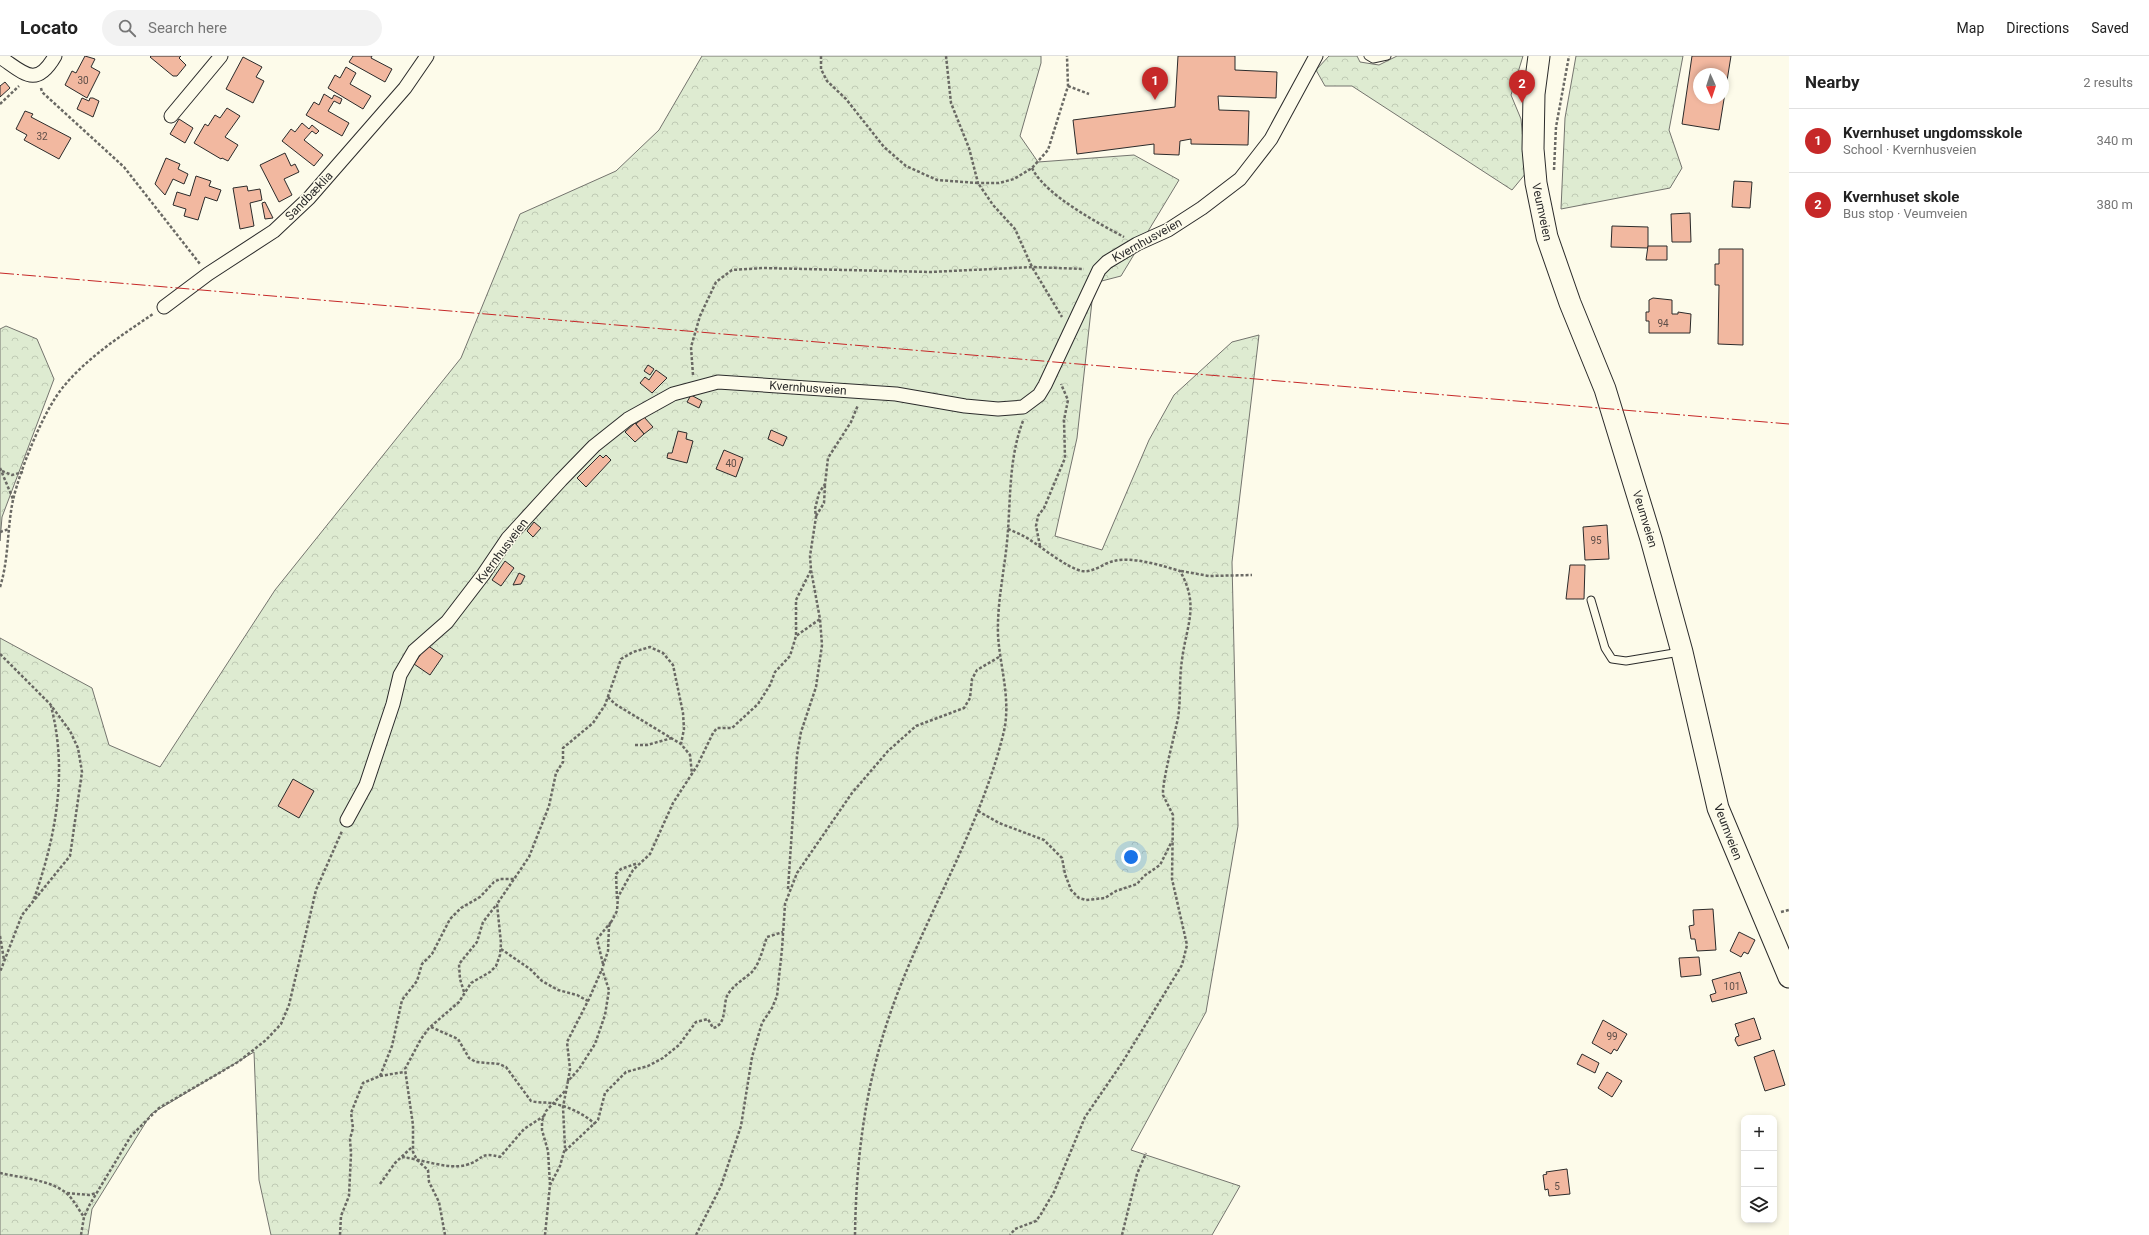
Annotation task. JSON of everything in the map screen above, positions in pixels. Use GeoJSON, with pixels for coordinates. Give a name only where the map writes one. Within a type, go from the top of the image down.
{"type":"FeatureCollection","features":[{"type":"Feature","properties":{"kind":"main road","name":"Veumveien"},"geometry":{"type":"LineString","coordinates":[[1539,56],[1534,94],[1533,149],[1536,183],[1547,237],[1570,303],[1605,390],[1682,652],[1718,808],[1789,977]]}},
{"type":"Feature","properties":{"kind":"street"},"geometry":{"type":"LineString","coordinates":[[0,57],[33,76],[49,66],[55,56]]}},
{"type":"Feature","properties":{"kind":"street"},"geometry":{"type":"LineString","coordinates":[[171,116],[221,56]]}},
{"type":"Feature","properties":{"kind":"street","name":"Sandbæklia"},"geometry":{"type":"LineString","coordinates":[[164,307],[208,274],[274,231],[309,198],[405,88],[427,56]]}},
{"type":"Feature","properties":{"kind":"street","name":"Kvernhusveien"},"geometry":{"type":"LineString","coordinates":[[347,820],[366,785],[393,704],[400,675],[414,651],[447,622],[483,575],[508,538],[594,446],[614,429],[641,411],[673,394],[718,382],[896,394],[986,408],[1024,407],[1039,395],[1099,270],[1137,244],[1168,230],[1202,208],[1240,178],[1271,139],[1316,56]]}},
{"type":"Feature","properties":{"kind":"lane"},"geometry":{"type":"LineString","coordinates":[[1368,56],[1373,59],[1387,56]]}},
{"type":"Feature","properties":{"kind":"lane"},"geometry":{"type":"LineString","coordinates":[[1591,600],[1605,648],[1612,659],[1626,661],[1682,652]]}},
{"type":"Feature","properties":{"kind":"path"},"geometry":{"type":"LineString","coordinates":[[821,56],[822,69],[827,81],[846,99],[884,147],[906,166],[937,180],[978,183],[999,183],[1014,179],[1032,168],[1048,150],[1068,86],[1068,56]]}},
{"type":"Feature","properties":{"kind":"path"},"geometry":{"type":"LineString","coordinates":[[946,56],[951,103],[969,148],[978,183],[993,205],[1015,229],[1032,267],[1055,308],[1071,328]]}},
{"type":"Feature","properties":{"kind":"path"},"geometry":{"type":"LineString","coordinates":[[1556,127],[1569,56]]}},
{"type":"Feature","properties":{"kind":"path"},"geometry":{"type":"LineString","coordinates":[[0,104],[33,76],[42,92],[124,167],[208,274]]}},
{"type":"Feature","properties":{"kind":"path"},"geometry":{"type":"LineString","coordinates":[[1068,86],[1089,94]]}},
{"type":"Feature","properties":{"kind":"path"},"geometry":{"type":"LineString","coordinates":[[1032,168],[1046,188],[1101,224],[1137,244]]}},
{"type":"Feature","properties":{"kind":"path"},"geometry":{"type":"LineString","coordinates":[[695,387],[691,355],[694,332],[716,282],[732,270],[763,268],[931,272],[1032,267],[1099,270]]}},
{"type":"Feature","properties":{"kind":"path"},"geometry":{"type":"LineString","coordinates":[[0,587],[4,574],[13,500],[22,472],[48,410],[64,386],[95,357],[164,307]]}},
{"type":"Feature","properties":{"kind":"path"},"geometry":{"type":"LineString","coordinates":[[1040,546],[1036,526],[1038,516],[1062,466],[1066,445],[1064,420],[1068,400],[1060,382],[1051,370]]}},
{"type":"Feature","properties":{"kind":"path"},"geometry":{"type":"LineString","coordinates":[[816,517],[824,503],[828,458],[851,422],[859,403],[869,392]]}},
{"type":"Feature","properties":{"kind":"path"},"geometry":{"type":"LineString","coordinates":[[855,1235],[858,1164],[864,1119],[870,1085],[890,1014],[978,811],[1004,730],[1007,701],[999,657],[998,608],[1008,529],[1009,501],[1016,445],[1022,424],[1031,402]]}},
{"type":"Feature","properties":{"kind":"path"},"geometry":{"type":"LineString","coordinates":[[1,469],[12,476],[22,472]]}},
{"type":"Feature","properties":{"kind":"path"},"geometry":{"type":"LineString","coordinates":[[1,469],[13,500]]}},
{"type":"Feature","properties":{"kind":"path"},"geometry":{"type":"LineString","coordinates":[[696,1235],[721,1186],[741,1126],[752,1057],[762,1023],[772,1008],[777,996],[787,894],[797,755],[801,732],[819,673],[822,645],[820,619],[811,570],[810,556],[816,517],[816,502],[825,484]]}},
{"type":"Feature","properties":{"kind":"path"},"geometry":{"type":"LineString","coordinates":[[0,532],[9,529]]}},
{"type":"Feature","properties":{"kind":"path"},"geometry":{"type":"LineString","coordinates":[[1008,529],[1082,571],[1091,570],[1115,560],[1123,560],[1146,563],[1209,576],[1252,575]]}},
{"type":"Feature","properties":{"kind":"path"},"geometry":{"type":"LineString","coordinates":[[618,899],[622,888],[638,864],[650,854],[673,803],[692,774],[716,729],[732,728],[758,704],[770,685],[775,672],[790,656],[796,636],[796,600],[811,570]]}},
{"type":"Feature","properties":{"kind":"path"},"geometry":{"type":"LineString","coordinates":[[1010,1235],[1015,1229],[1036,1221],[1042,1214],[1054,1192],[1085,1117],[1122,1063],[1182,965],[1186,940],[1172,879],[1173,815],[1163,795],[1178,718],[1181,696],[1182,661],[1190,619],[1188,594],[1180,571]]}},
{"type":"Feature","properties":{"kind":"path"},"geometry":{"type":"LineString","coordinates":[[796,636],[820,619]]}},
{"type":"Feature","properties":{"kind":"path"},"geometry":{"type":"LineString","coordinates":[[465,992],[460,979],[459,964],[477,942],[483,922],[527,862],[537,832],[543,822],[556,773],[563,762],[564,746],[593,723],[608,697],[621,659],[642,648],[650,647],[658,649],[672,665],[683,713],[684,729],[681,744]]}},
{"type":"Feature","properties":{"kind":"path"},"geometry":{"type":"LineString","coordinates":[[0,654],[50,704],[70,731],[78,748],[82,767],[81,785],[70,856],[33,901],[18,922],[0,972]]}},
{"type":"Feature","properties":{"kind":"path"},"geometry":{"type":"LineString","coordinates":[[787,894],[797,873],[847,800],[875,766],[901,738],[916,726],[964,708],[970,698],[972,679],[977,670],[999,657]]}},
{"type":"Feature","properties":{"kind":"path"},"geometry":{"type":"LineString","coordinates":[[608,697],[615,704],[681,744],[690,754],[692,774]]}},
{"type":"Feature","properties":{"kind":"path"},"geometry":{"type":"LineString","coordinates":[[33,901],[49,852],[59,795],[59,750],[57,729],[50,704]]}},
{"type":"Feature","properties":{"kind":"path"},"geometry":{"type":"LineString","coordinates":[[635,745],[654,743],[673,738]]}},
{"type":"Feature","properties":{"kind":"path"},"geometry":{"type":"LineString","coordinates":[[978,811],[999,823],[1044,840],[1063,860],[1064,874],[1071,890],[1079,898],[1086,900],[1105,898],[1116,891],[1137,884],[1144,876],[1160,865],[1172,840]]}},
{"type":"Feature","properties":{"kind":"path"},"geometry":{"type":"LineString","coordinates":[[81,1235],[84,1217],[131,1136],[158,1108],[238,1062],[266,1040],[281,1024],[289,1005],[316,890],[347,820]]}},
{"type":"Feature","properties":{"kind":"path"},"geometry":{"type":"LineString","coordinates":[[550,1185],[560,1166],[566,1142],[563,1107],[570,1069],[567,1042],[588,1002],[608,951],[609,926],[617,911],[618,899],[616,874],[621,869],[638,864]]}},
{"type":"Feature","properties":{"kind":"path"},"geometry":{"type":"LineString","coordinates":[[380,1076],[392,1046],[402,1000],[417,981],[422,964],[432,954],[446,924],[461,908],[480,897],[494,882],[500,879],[514,879]]}},
{"type":"Feature","properties":{"kind":"path"},"geometry":{"type":"LineString","coordinates":[[445,1235],[438,1202],[428,1182],[428,1170],[417,1160],[412,1147],[413,1125],[410,1096],[404,1072],[421,1039],[431,1027],[459,1002],[476,978],[493,970],[498,961],[500,949],[497,904]]}},
{"type":"Feature","properties":{"kind":"path"},"geometry":{"type":"LineString","coordinates":[[1780,912],[1789,910]]}},
{"type":"Feature","properties":{"kind":"path"},"geometry":{"type":"LineString","coordinates":[[603,964],[597,939],[613,920]]}},
{"type":"Feature","properties":{"kind":"path"},"geometry":{"type":"LineString","coordinates":[[564,1151],[595,1124],[600,1117],[605,1093],[626,1072],[648,1066],[663,1058],[679,1045],[696,1022],[708,1019],[713,1028],[717,1026],[723,1017],[728,994],[752,972],[767,937],[783,932]]}},
{"type":"Feature","properties":{"kind":"path"},"geometry":{"type":"LineString","coordinates":[[0,936],[5,960]]}},
{"type":"Feature","properties":{"kind":"path"},"geometry":{"type":"LineString","coordinates":[[500,949],[530,969],[542,981],[558,990],[582,997],[588,1002]]}},
{"type":"Feature","properties":{"kind":"path"},"geometry":{"type":"LineString","coordinates":[[568,1081],[579,1069],[594,1044],[604,1021],[609,990],[602,969]]}},
{"type":"Feature","properties":{"kind":"path"},"geometry":{"type":"LineString","coordinates":[[431,1027],[458,1039],[469,1058],[476,1062],[499,1064],[506,1067],[531,1101],[554,1104],[563,1107],[582,1114],[595,1124]]}},
{"type":"Feature","properties":{"kind":"path"},"geometry":{"type":"LineString","coordinates":[[340,1235],[342,1211],[349,1196],[351,1154],[350,1139],[353,1128],[352,1108],[363,1083],[380,1076],[404,1072]]}},
{"type":"Feature","properties":{"kind":"path"},"geometry":{"type":"LineString","coordinates":[[402,1157],[460,1166],[473,1162],[488,1154],[493,1153],[500,1156],[524,1129],[544,1116],[565,1091]]}},
{"type":"Feature","properties":{"kind":"path"},"geometry":{"type":"LineString","coordinates":[[544,1116],[541,1125],[548,1151],[550,1185],[545,1235]]}},
{"type":"Feature","properties":{"kind":"path"},"geometry":{"type":"LineString","coordinates":[[380,1184],[412,1147]]}},
{"type":"Feature","properties":{"kind":"path"},"geometry":{"type":"LineString","coordinates":[[1122,1235],[1137,1174],[1146,1153]]}},
{"type":"Feature","properties":{"kind":"path"},"geometry":{"type":"LineString","coordinates":[[0,1173],[48,1184],[66,1193],[89,1195],[97,1193]]}},
{"type":"Feature","properties":{"kind":"path"},"geometry":{"type":"LineString","coordinates":[[66,1193],[84,1217]]}},
{"type":"Feature","properties":{"kind":"green space"},"geometry":{"type":"Polygon","coordinates":[[[702,56],[1041,56],[1041,63],[1020,136],[1038,162],[1134,155],[1179,180],[1121,276],[1094,283],[1077,438],[1055,536],[1102,550],[1149,440],[1174,395],[1232,342],[1259,335],[1232,562],[1238,826],[1206,1012],[1131,1150],[1240,1186],[1212,1235],[271,1235],[259,1180],[254,1052],[151,1114],[92,1209],[88,1235],[0,1235],[0,638],[92,688],[109,745],[160,767],[275,590],[461,358],[520,214],[616,171],[659,130],[702,56]]]}},
{"type":"Feature","properties":{"kind":"green space"},"geometry":{"type":"Polygon","coordinates":[[[1329,56],[1357,56],[1360,62],[1379,65],[1397,56],[1523,56],[1511,95],[1521,119],[1526,173],[1512,190],[1352,86],[1325,86],[1316,70],[1329,56]]]}},
{"type":"Feature","properties":{"kind":"green space"},"geometry":{"type":"Polygon","coordinates":[[[1576,56],[1683,56],[1669,130],[1682,168],[1670,188],[1561,209],[1565,118],[1576,56]]]}},
{"type":"Feature","properties":{"kind":"green space"},"geometry":{"type":"Polygon","coordinates":[[[6,326],[37,339],[54,379],[2,517],[0,541],[0,329],[6,326]]]}},
{"type":"Feature","properties":{"kind":"building"},"geometry":{"type":"Polygon","coordinates":[[[85,56],[95,59],[91,67],[100,72],[87,98],[65,85],[72,71],[76,73],[85,56]]]}},
{"type":"Feature","properties":{"kind":"building"},"geometry":{"type":"Polygon","coordinates":[[[181,56],[179,58],[186,65],[177,76],[173,76],[150,57],[181,56]]]}},
{"type":"Feature","properties":{"kind":"building"},"geometry":{"type":"Polygon","coordinates":[[[353,56],[372,56],[371,58],[392,69],[385,82],[349,62],[353,56]]]}},
{"type":"Feature","properties":{"kind":"building"},"geometry":{"type":"Polygon","coordinates":[[[1178,56],[1235,56],[1235,70],[1277,72],[1276,98],[1218,96],[1219,110],[1249,111],[1248,145],[1191,144],[1191,139],[1180,141],[1179,155],[1154,154],[1154,144],[1077,154],[1073,120],[1175,107],[1178,56]]]}},
{"type":"Feature","properties":{"kind":"building"},"geometry":{"type":"Polygon","coordinates":[[[1692,56],[1731,56],[1729,68],[1693,68],[1693,104],[1723,104],[1719,130],[1682,124],[1692,56]]]}},
{"type":"Feature","properties":{"kind":"building"},"geometry":{"type":"Polygon","coordinates":[[[243,57],[262,67],[256,77],[264,81],[253,103],[226,89],[243,57]]]}},
{"type":"Feature","properties":{"kind":"building"},"geometry":{"type":"Polygon","coordinates":[[[346,67],[356,73],[350,84],[371,96],[363,109],[328,88],[335,75],[340,78],[346,67]]]}},
{"type":"Feature","properties":{"kind":"building"},"geometry":{"type":"Polygon","coordinates":[[[5,82],[10,88],[0,97],[0,86],[5,82]]]}},
{"type":"Feature","properties":{"kind":"building"},"geometry":{"type":"Polygon","coordinates":[[[324,94],[332,99],[334,95],[342,99],[340,104],[334,101],[328,111],[349,123],[342,136],[306,115],[314,102],[319,105],[324,94]]]}},
{"type":"Feature","properties":{"kind":"building"},"geometry":{"type":"Polygon","coordinates":[[[82,98],[89,101],[90,98],[93,98],[99,101],[93,117],[77,109],[82,98]]]}},
{"type":"Feature","properties":{"kind":"building"},"geometry":{"type":"Polygon","coordinates":[[[227,108],[240,116],[225,137],[238,145],[228,161],[222,158],[221,159],[194,143],[205,124],[208,126],[215,115],[220,118],[227,108]]]}},
{"type":"Feature","properties":{"kind":"building"},"geometry":{"type":"Polygon","coordinates":[[[25,111],[33,114],[31,117],[71,138],[59,159],[24,140],[27,135],[16,129],[25,111]]]}},
{"type":"Feature","properties":{"kind":"building"},"geometry":{"type":"Polygon","coordinates":[[[179,119],[193,128],[185,143],[170,134],[179,119]]]}},
{"type":"Feature","properties":{"kind":"building"},"geometry":{"type":"Polygon","coordinates":[[[302,123],[309,129],[312,125],[319,131],[316,134],[312,131],[304,140],[323,155],[314,166],[282,141],[291,129],[295,132],[302,123]]]}},
{"type":"Feature","properties":{"kind":"building"},"geometry":{"type":"Polygon","coordinates":[[[285,153],[291,166],[295,164],[299,172],[284,179],[292,195],[279,202],[260,165],[285,153]]]}},
{"type":"Feature","properties":{"kind":"building"},"geometry":{"type":"Polygon","coordinates":[[[166,158],[180,164],[178,169],[188,174],[184,184],[173,179],[165,195],[155,184],[166,158]]]}},
{"type":"Feature","properties":{"kind":"building"},"geometry":{"type":"Polygon","coordinates":[[[196,176],[211,181],[209,186],[221,190],[217,201],[205,197],[198,220],[184,216],[186,209],[173,205],[177,192],[190,196],[196,176]]]}},
{"type":"Feature","properties":{"kind":"building"},"geometry":{"type":"Polygon","coordinates":[[[1734,181],[1752,182],[1750,208],[1732,207],[1734,181]]]}},
{"type":"Feature","properties":{"kind":"building"},"geometry":{"type":"Polygon","coordinates":[[[247,186],[248,191],[260,189],[262,200],[250,203],[254,226],[240,229],[233,188],[247,186]]]}},
{"type":"Feature","properties":{"kind":"building"},"geometry":{"type":"Polygon","coordinates":[[[265,202],[273,218],[265,219],[262,203],[265,202]]]}},
{"type":"Feature","properties":{"kind":"building"},"geometry":{"type":"Polygon","coordinates":[[[1690,213],[1691,242],[1672,242],[1671,214],[1690,213]]]}},
{"type":"Feature","properties":{"kind":"building"},"geometry":{"type":"Polygon","coordinates":[[[1612,226],[1648,227],[1648,248],[1611,247],[1612,226]]]}},
{"type":"Feature","properties":{"kind":"building"},"geometry":{"type":"Polygon","coordinates":[[[1648,246],[1667,246],[1667,260],[1646,260],[1648,246]]]}},
{"type":"Feature","properties":{"kind":"building"},"geometry":{"type":"Polygon","coordinates":[[[1719,249],[1743,249],[1743,345],[1718,344],[1719,285],[1715,285],[1715,264],[1719,264],[1719,249]]]}},
{"type":"Feature","properties":{"kind":"building"},"geometry":{"type":"Polygon","coordinates":[[[1653,298],[1672,300],[1672,314],[1678,314],[1678,312],[1691,314],[1690,333],[1649,333],[1649,321],[1646,321],[1646,312],[1649,312],[1649,300],[1653,298]]]}},
{"type":"Feature","properties":{"kind":"building"},"geometry":{"type":"Polygon","coordinates":[[[648,365],[654,369],[650,375],[644,371],[648,365]]]}},
{"type":"Feature","properties":{"kind":"building"},"geometry":{"type":"Polygon","coordinates":[[[656,370],[667,378],[652,393],[640,383],[645,377],[649,380],[656,370]]]}},
{"type":"Feature","properties":{"kind":"building"},"geometry":{"type":"Polygon","coordinates":[[[691,395],[702,401],[699,408],[687,402],[691,395]]]}},
{"type":"Feature","properties":{"kind":"building"},"geometry":{"type":"Polygon","coordinates":[[[644,417],[653,427],[644,434],[636,424],[644,417]]]}},
{"type":"Feature","properties":{"kind":"building"},"geometry":{"type":"Polygon","coordinates":[[[635,423],[644,434],[635,442],[625,432],[635,423]]]}},
{"type":"Feature","properties":{"kind":"building"},"geometry":{"type":"Polygon","coordinates":[[[771,430],[787,437],[783,446],[768,439],[771,430]]]}},
{"type":"Feature","properties":{"kind":"building"},"geometry":{"type":"Polygon","coordinates":[[[678,431],[687,433],[686,439],[693,441],[687,463],[667,458],[668,453],[672,453],[678,431]]]}},
{"type":"Feature","properties":{"kind":"building"},"geometry":{"type":"Polygon","coordinates":[[[724,450],[743,458],[736,477],[716,469],[724,450]]]}},
{"type":"Feature","properties":{"kind":"building"},"geometry":{"type":"Polygon","coordinates":[[[600,455],[603,458],[606,455],[611,460],[586,487],[577,478],[600,455]]]}},
{"type":"Feature","properties":{"kind":"building"},"geometry":{"type":"Polygon","coordinates":[[[534,522],[541,528],[533,537],[527,531],[534,522]]]}},
{"type":"Feature","properties":{"kind":"building"},"geometry":{"type":"Polygon","coordinates":[[[1607,525],[1609,559],[1585,560],[1583,527],[1607,525]]]}},
{"type":"Feature","properties":{"kind":"building"},"geometry":{"type":"Polygon","coordinates":[[[505,561],[514,568],[501,586],[492,580],[505,561]]]}},
{"type":"Feature","properties":{"kind":"building"},"geometry":{"type":"Polygon","coordinates":[[[1570,565],[1585,565],[1584,599],[1566,599],[1570,565]]]}},
{"type":"Feature","properties":{"kind":"building"},"geometry":{"type":"Polygon","coordinates":[[[519,573],[525,576],[521,584],[513,585],[519,573]]]}},
{"type":"Feature","properties":{"kind":"building"},"geometry":{"type":"Polygon","coordinates":[[[427,645],[443,656],[430,675],[414,664],[427,645]]]}},
{"type":"Feature","properties":{"kind":"building"},"geometry":{"type":"Polygon","coordinates":[[[293,779],[314,791],[299,818],[278,806],[293,779]]]}},
{"type":"Feature","properties":{"kind":"building"},"geometry":{"type":"Polygon","coordinates":[[[1713,909],[1716,950],[1697,951],[1695,939],[1691,939],[1689,926],[1694,925],[1693,910],[1713,909]]]}},
{"type":"Feature","properties":{"kind":"building"},"geometry":{"type":"Polygon","coordinates":[[[1739,932],[1755,940],[1748,954],[1744,952],[1741,957],[1730,951],[1739,932]]]}},
{"type":"Feature","properties":{"kind":"building"},"geometry":{"type":"Polygon","coordinates":[[[1699,957],[1701,975],[1681,977],[1679,958],[1699,957]]]}},
{"type":"Feature","properties":{"kind":"building"},"geometry":{"type":"Polygon","coordinates":[[[1740,972],[1747,993],[1712,1002],[1710,995],[1716,993],[1712,980],[1740,972]]]}},
{"type":"Feature","properties":{"kind":"building"},"geometry":{"type":"Polygon","coordinates":[[[1754,1018],[1761,1039],[1738,1046],[1735,1040],[1736,1037],[1739,1036],[1735,1024],[1754,1018]]]}},
{"type":"Feature","properties":{"kind":"building"},"geometry":{"type":"Polygon","coordinates":[[[1603,1020],[1627,1034],[1617,1051],[1614,1049],[1611,1054],[1592,1043],[1603,1020]]]}},
{"type":"Feature","properties":{"kind":"building"},"geometry":{"type":"Polygon","coordinates":[[[1774,1050],[1785,1085],[1765,1091],[1754,1057],[1774,1050]]]}},
{"type":"Feature","properties":{"kind":"building"},"geometry":{"type":"Polygon","coordinates":[[[1582,1054],[1599,1063],[1595,1073],[1577,1064],[1582,1054]]]}},
{"type":"Feature","properties":{"kind":"building"},"geometry":{"type":"Polygon","coordinates":[[[1607,1072],[1622,1081],[1612,1097],[1598,1088],[1607,1072]]]}},
{"type":"Feature","properties":{"kind":"building"},"geometry":{"type":"Polygon","coordinates":[[[1567,1169],[1570,1194],[1549,1196],[1548,1189],[1545,1190],[1543,1175],[1547,1174],[1546,1172],[1567,1169]]]}},
{"type":"Feature","properties":{"kind":"power"},"geometry":{"type":"LineString","coordinates":[[0,273],[1789,424]]}},
{"type":"Feature","properties":{"kind":"place","name":"Kvernhuset ungdomsskole"},"geometry":{"type":"Point","coordinates":[1155,100]}},
{"type":"Feature","properties":{"kind":"place","name":"Kvernhuset skole"},"geometry":{"type":"Point","coordinates":[1522,103]}}]}
